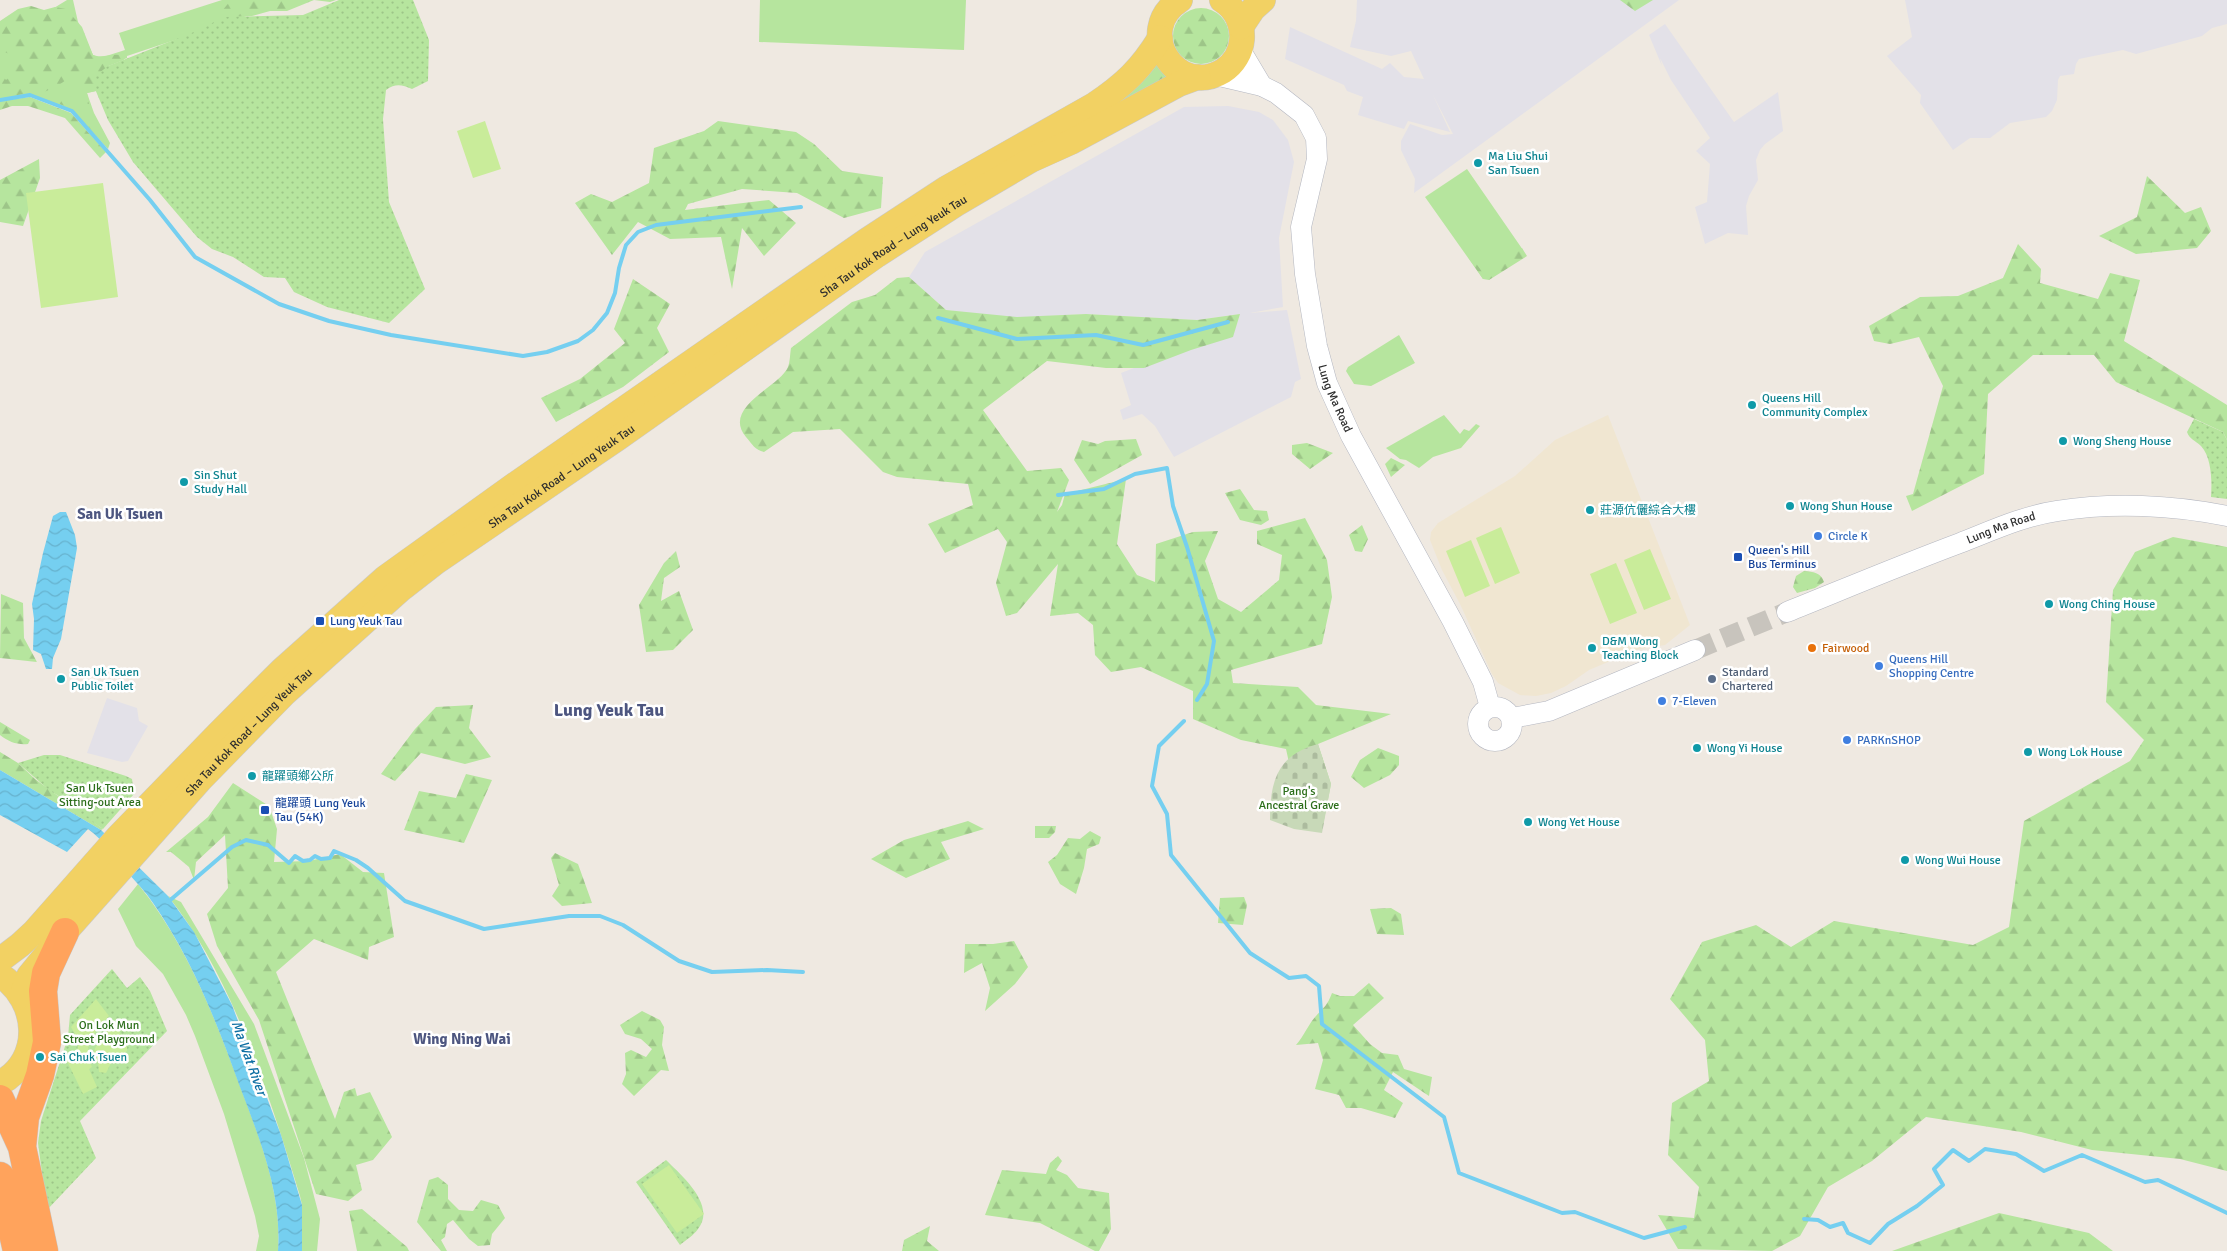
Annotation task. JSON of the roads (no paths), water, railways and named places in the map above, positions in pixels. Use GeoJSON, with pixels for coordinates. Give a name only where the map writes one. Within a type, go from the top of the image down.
{"type":"FeatureCollection","features":[{"type":"Feature","properties":{"kind":"highway"},"geometry":{"type":"LineString","coordinates":[[22,1147],[25,1117],[40,1075],[47,1042],[44,982],[64,932]]}},
{"type":"Feature","properties":{"kind":"highway"},"geometry":{"type":"LineString","coordinates":[[0,1099],[22,1147],[44,1251]]}},
{"type":"Feature","properties":{"kind":"highway"},"geometry":{"type":"LineString","coordinates":[[0,1176],[17,1251]]}},
{"type":"Feature","properties":{"kind":"main road","name":"Sha Tau Kok Road – Lung Yeuk Tau"},"geometry":{"type":"LineString","coordinates":[[0,960],[34,932],[117,838],[278,674],[385,578],[513,486],[866,241],[947,188],[1116,91],[1136,72],[1160,38],[1164,18],[1170,8],[1180,0]]}},
{"type":"Feature","properties":{"kind":"main road"},"geometry":{"type":"LineString","coordinates":[[1222,0],[1232,8],[1241,38]]}},
{"type":"Feature","properties":{"kind":"main road","name":"Sha Tau Kok Road – Lung Yeuk Tau"},"geometry":{"type":"LineString","coordinates":[[22,995],[29,976],[64,932],[200,780],[279,700],[353,630],[436,562],[626,433],[877,255],[956,204],[1031,160],[1071,142],[1179,84],[1230,66],[1253,9],[1263,0]]}},
{"type":"Feature","properties":{"kind":"main road"},"geometry":{"type":"LineString","coordinates":[[1160,38],[1164,55],[1173,66],[1184,74],[1206,76]]}},
{"type":"Feature","properties":{"kind":"main road"},"geometry":{"type":"LineString","coordinates":[[0,976],[22,995],[32,1026],[29,1047],[20,1066],[0,1083]]}},
{"type":"Feature","properties":{"kind":"street","name":"Lung Ma Road"},"geometry":{"type":"LineString","coordinates":[[1241,38],[1262,86]]}},
{"type":"Feature","properties":{"kind":"street","name":"Lung Ma Road"},"geometry":{"type":"LineString","coordinates":[[1206,76],[1262,86],[1276,93],[1304,115],[1316,138],[1317,159],[1302,218],[1302,244],[1317,346],[1332,397],[1483,682],[1490,707]]}},
{"type":"Feature","properties":{"kind":"street","name":"Lung Ma Road"},"geometry":{"type":"LineString","coordinates":[[1787,612],[1916,559],[2034,516],[2058,511],[2096,507],[2153,506],[2203,511],[2227,516]]}},
{"type":"Feature","properties":{"kind":"street"},"geometry":{"type":"LineString","coordinates":[[1512,718],[1550,711],[1695,650]]}},
{"type":"Feature","properties":{"kind":"street"},"geometry":{"type":"LineString","coordinates":[[1490,707],[1506,710],[1512,718],[1510,734],[1501,740],[1490,740],[1481,734],[1478,724],[1481,713],[1490,707]]}},
{"type":"Feature","properties":{"kind":"water"},"geometry":{"type":"Polygon","coordinates":[[[60,512],[66,512],[75,535],[77,548],[61,639],[53,658],[52,669],[46,669],[41,654],[33,650],[34,619],[32,604],[53,516],[60,512]]]}},
{"type":"Feature","properties":{"kind":"water","name":"Ma Wat River"},"geometry":{"type":"Polygon","coordinates":[[[0,770],[101,830],[168,896],[194,932],[232,1005],[281,1135],[302,1205],[302,1251],[278,1251],[277,1208],[262,1147],[213,1015],[192,969],[167,924],[143,890],[103,843],[88,829],[67,852],[0,815],[0,770]]]}},
{"type":"Feature","properties":{"kind":"waterway"},"geometry":{"type":"LineString","coordinates":[[0,100],[30,95],[72,111],[150,200],[195,257],[279,304],[329,321],[391,335],[523,356],[547,352],[578,341],[593,330],[607,313],[615,293],[619,268],[626,245],[638,232],[656,225],[801,207]]}},
{"type":"Feature","properties":{"kind":"waterway"},"geometry":{"type":"LineString","coordinates":[[938,318],[1017,339],[1096,335],[1143,345],[1228,322]]}},
{"type":"Feature","properties":{"kind":"waterway"},"geometry":{"type":"LineString","coordinates":[[1058,495],[1104,489],[1135,474],[1167,468],[1173,506],[1214,641],[1207,684],[1197,700]]}},
{"type":"Feature","properties":{"kind":"waterway"},"geometry":{"type":"LineString","coordinates":[[1184,721],[1159,746],[1152,786],[1167,814],[1171,855],[1250,953],[1289,978],[1306,976],[1319,986],[1322,1024],[1444,1117],[1459,1173],[1562,1213],[1575,1212],[1644,1238],[1685,1227]]}},
{"type":"Feature","properties":{"kind":"waterway"},"geometry":{"type":"LineString","coordinates":[[168,902],[232,847],[246,840],[268,845],[289,863],[295,856],[303,861],[310,860],[315,856],[321,859],[330,858],[334,851],[356,860],[368,868],[405,901],[484,929],[569,916],[600,916],[623,925],[679,961],[712,972],[767,970],[803,972]]}},
{"type":"Feature","properties":{"kind":"waterway"},"geometry":{"type":"LineString","coordinates":[[1804,1219],[1818,1220],[1830,1227],[1843,1223],[1848,1233],[1870,1243],[1888,1224],[1917,1206],[1943,1185],[1934,1169],[1953,1150],[1969,1161],[1985,1149],[2016,1154],[2044,1171],[2082,1155],[2145,1182],[2158,1180],[2227,1213]]}},
{"type":"Feature","properties":{"kind":"tunnel"},"geometry":{"type":"LineString","coordinates":[[1695,650],[1787,612]]}},
{"type":"Feature","properties":{"kind":"place","name":"Ma Liu Shui San Tsuen"},"geometry":{"type":"Point","coordinates":[1478,163]}},
{"type":"Feature","properties":{"kind":"place","name":"Queens Hill Community Complex"},"geometry":{"type":"Point","coordinates":[1752,405]}},
{"type":"Feature","properties":{"kind":"place","name":"Wong Sheng House"},"geometry":{"type":"Point","coordinates":[2063,441]}},
{"type":"Feature","properties":{"kind":"place","name":"Sin Shut Study Hall"},"geometry":{"type":"Point","coordinates":[184,482]}},
{"type":"Feature","properties":{"kind":"place","name":"Wong Shun House"},"geometry":{"type":"Point","coordinates":[1790,506]}},
{"type":"Feature","properties":{"kind":"place","name":"莊源伉儷綜合大樓"},"geometry":{"type":"Point","coordinates":[1590,510]}},
{"type":"Feature","properties":{"kind":"place","name":"Circle K"},"geometry":{"type":"Point","coordinates":[1818,536]}},
{"type":"Feature","properties":{"kind":"place","name":"Queen's Hill Bus Terminus"},"geometry":{"type":"Point","coordinates":[1738,557]}},
{"type":"Feature","properties":{"kind":"place","name":"Wong Ching House"},"geometry":{"type":"Point","coordinates":[2049,604]}},
{"type":"Feature","properties":{"kind":"place","name":"Lung Yeuk Tau"},"geometry":{"type":"Point","coordinates":[320,621]}},
{"type":"Feature","properties":{"kind":"place","name":"D&M Wong Teaching Block"},"geometry":{"type":"Point","coordinates":[1592,648]}},
{"type":"Feature","properties":{"kind":"place","name":"Fairwood"},"geometry":{"type":"Point","coordinates":[1812,648]}},
{"type":"Feature","properties":{"kind":"place","name":"Queens Hill Shopping Centre"},"geometry":{"type":"Point","coordinates":[1879,666]}},
{"type":"Feature","properties":{"kind":"place","name":"San Uk Tsuen Public Toilet"},"geometry":{"type":"Point","coordinates":[61,679]}},
{"type":"Feature","properties":{"kind":"place","name":"Standard Chartered"},"geometry":{"type":"Point","coordinates":[1712,679]}},
{"type":"Feature","properties":{"kind":"place","name":"7-Eleven"},"geometry":{"type":"Point","coordinates":[1662,701]}},
{"type":"Feature","properties":{"kind":"place","name":"PARKnSHOP"},"geometry":{"type":"Point","coordinates":[1847,740]}},
{"type":"Feature","properties":{"kind":"place","name":"Wong Yi House"},"geometry":{"type":"Point","coordinates":[1697,748]}},
{"type":"Feature","properties":{"kind":"place","name":"Wong Lok House"},"geometry":{"type":"Point","coordinates":[2028,752]}},
{"type":"Feature","properties":{"kind":"place","name":"龍躍頭鄉公所"},"geometry":{"type":"Point","coordinates":[252,776]}},
{"type":"Feature","properties":{"kind":"place","name":"龍躍頭 Lung Yeuk Tau (54K)"},"geometry":{"type":"Point","coordinates":[265,810]}},
{"type":"Feature","properties":{"kind":"place","name":"Wong Yet House"},"geometry":{"type":"Point","coordinates":[1528,822]}},
{"type":"Feature","properties":{"kind":"place","name":"Wong Wui House"},"geometry":{"type":"Point","coordinates":[1905,860]}},
{"type":"Feature","properties":{"kind":"place","name":"Sai Chuk Tsuen"},"geometry":{"type":"Point","coordinates":[40,1057]}},
{"type":"Feature","properties":{"kind":"district","name":"San Uk Tsuen"},"geometry":{"type":"Point","coordinates":[120,514]}},
{"type":"Feature","properties":{"kind":"district","name":"Lung Yeuk Tau"},"geometry":{"type":"Point","coordinates":[609,710]}},
{"type":"Feature","properties":{"kind":"district","name":"Wing Ning Wai"},"geometry":{"type":"Point","coordinates":[462,1039]}},
{"type":"Feature","properties":{"kind":"park label","name":"San Uk Tsuen Sitting-out Area"},"geometry":{"type":"Point","coordinates":[100,795]}},
{"type":"Feature","properties":{"kind":"park label","name":"Pang's Ancestral Grave"},"geometry":{"type":"Point","coordinates":[1299,798]}},
{"type":"Feature","properties":{"kind":"park label","name":"On Lok Mun Street Playground"},"geometry":{"type":"Point","coordinates":[109,1032]}}]}
